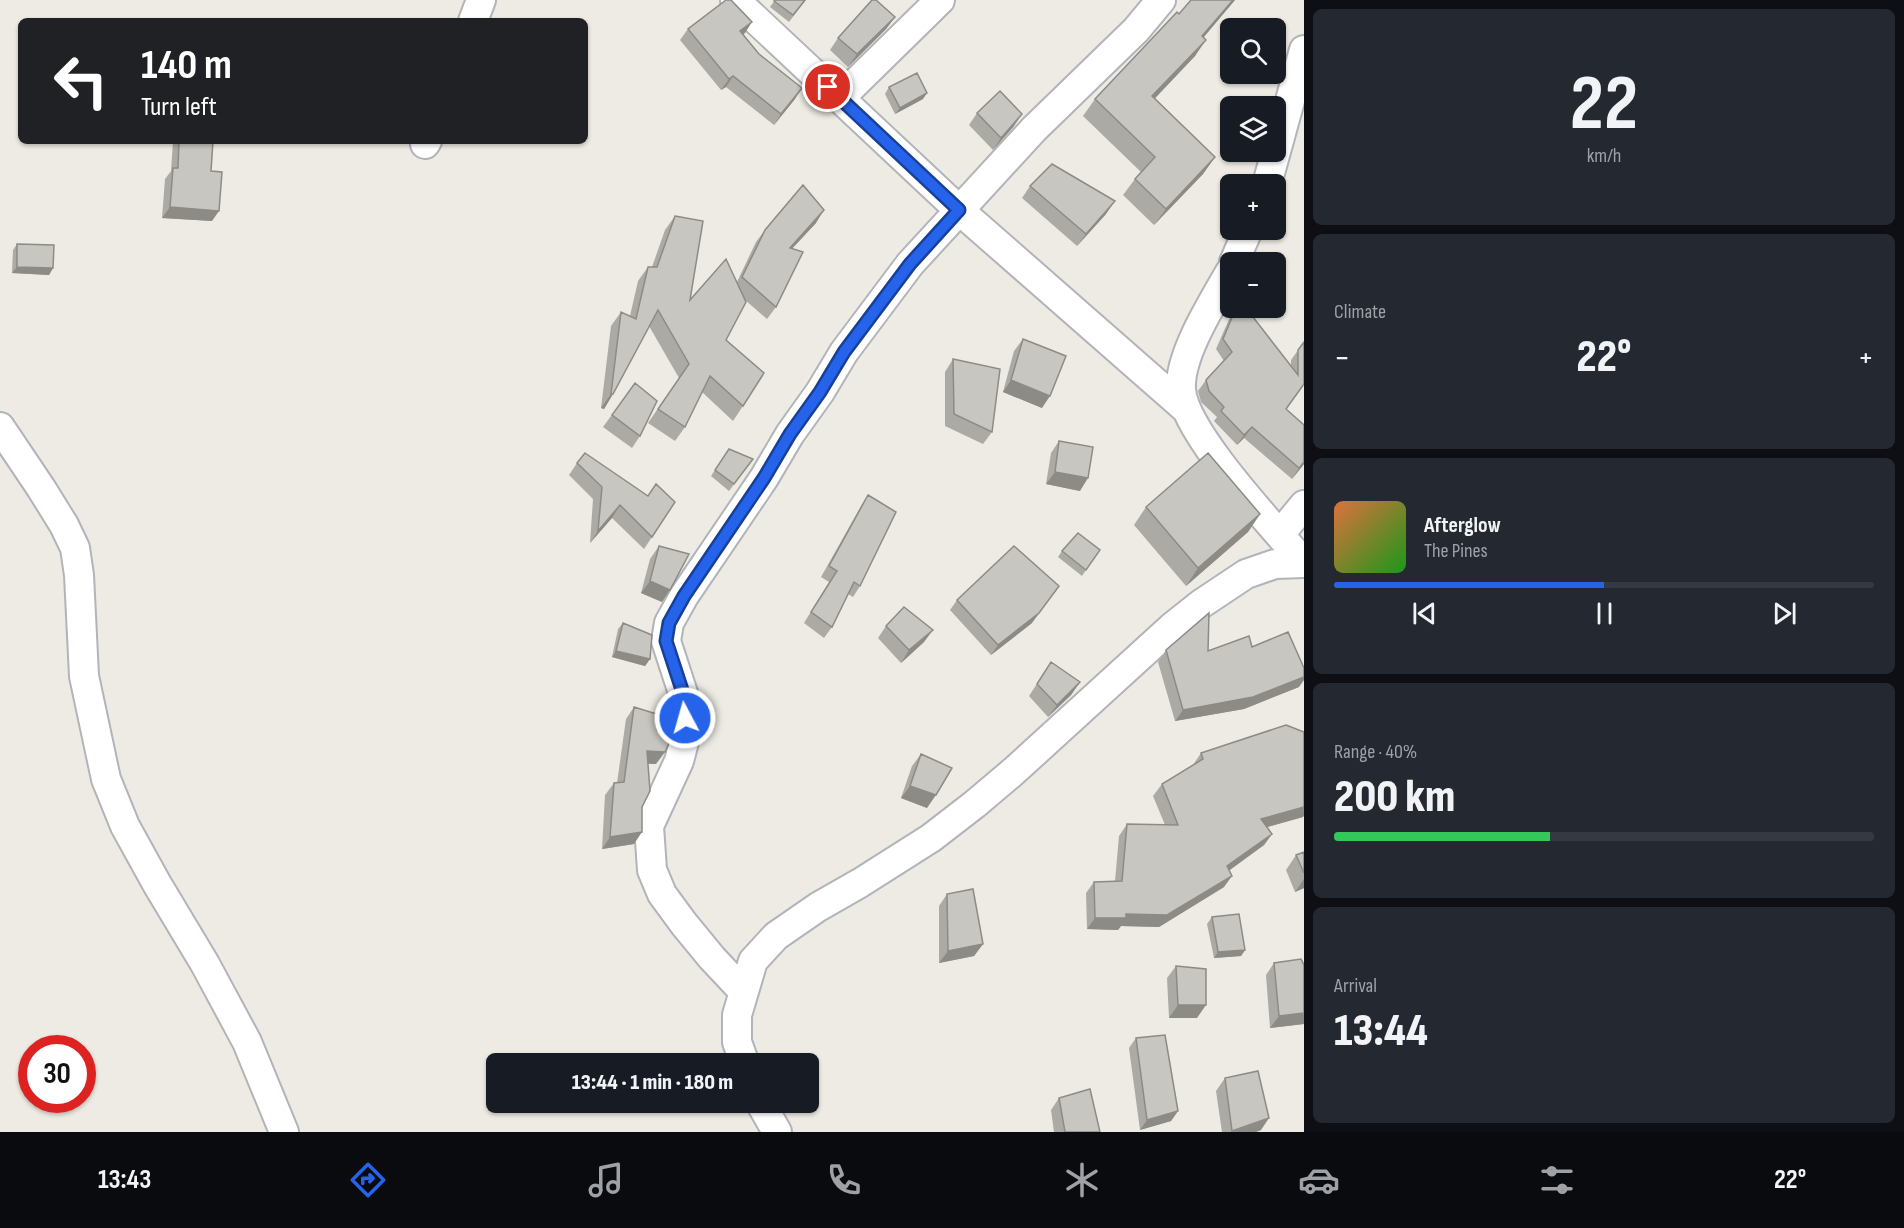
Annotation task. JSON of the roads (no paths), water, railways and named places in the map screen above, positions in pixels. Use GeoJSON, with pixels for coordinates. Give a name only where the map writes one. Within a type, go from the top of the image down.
{"type":"FeatureCollection","features":[{"type":"Feature","properties":{"kind":"street"},"geometry":{"type":"LineString","coordinates":[[474,18],[481,0]]}},
{"type":"Feature","properties":{"kind":"street"},"geometry":{"type":"LineString","coordinates":[[735,0],[959,210],[1186,409],[1218,460],[1304,563],[1275,564],[1246,573],[1201,604],[1172,627],[975,804],[931,838],[860,884],[818,907],[776,936],[753,961],[743,991],[737,1015],[737,1042],[741,1053]]}},
{"type":"Feature","properties":{"kind":"street"},"geometry":{"type":"LineString","coordinates":[[840,98],[940,0]]}},
{"type":"Feature","properties":{"kind":"street"},"geometry":{"type":"LineString","coordinates":[[743,991],[684,924],[662,894],[652,870],[649,826],[680,761],[684,742],[683,693],[666,641],[669,623],[684,596],[764,478],[844,352],[910,264],[1034,129],[1136,30],[1161,0]]}},
{"type":"Feature","properties":{"kind":"street"},"geometry":{"type":"LineString","coordinates":[[1270,174],[1304,50]]}},
{"type":"Feature","properties":{"kind":"street"},"geometry":{"type":"LineString","coordinates":[[1186,409],[1181,388],[1184,369],[1202,322],[1220,290]]}},
{"type":"Feature","properties":{"kind":"street"},"geometry":{"type":"LineString","coordinates":[[0,427],[64,525],[75,548],[79,575],[84,676],[106,779],[136,845],[206,964],[247,1042],[284,1132]]}},
{"type":"Feature","properties":{"kind":"street"},"geometry":{"type":"LineString","coordinates":[[1280,534],[1304,505]]}},
{"type":"Feature","properties":{"kind":"street"},"geometry":{"type":"LineString","coordinates":[[766,1113],[777,1132]]}}]}
